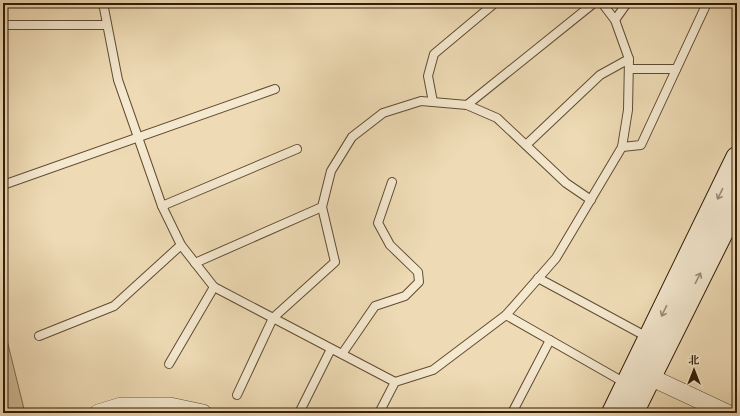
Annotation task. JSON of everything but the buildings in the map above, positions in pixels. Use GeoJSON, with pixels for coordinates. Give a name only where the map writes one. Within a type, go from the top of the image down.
{"type":"FeatureCollection","features":[{"type":"Feature","properties":{"kind":"main road"},"geometry":{"type":"LineString","coordinates":[[613,413],[737,158]]}},
{"type":"Feature","properties":{"kind":"main road"},"geometry":{"type":"LineString","coordinates":[[632,413],[648,376],[737,202]]}},
{"type":"Feature","properties":{"kind":"street"},"geometry":{"type":"LineString","coordinates":[[648,376],[727,413]]}},
{"type":"Feature","properties":{"kind":"street"},"geometry":{"type":"LineString","coordinates":[[98,413],[121,406],[170,406],[203,413]]}},
{"type":"Feature","properties":{"kind":"lane"},"geometry":{"type":"LineString","coordinates":[[102,3],[118,80],[162,206],[181,246],[214,287],[395,382]]}},
{"type":"Feature","properties":{"kind":"lane"},"geometry":{"type":"LineString","coordinates":[[433,102],[428,76],[434,54],[495,3]]}},
{"type":"Feature","properties":{"kind":"lane"},"geometry":{"type":"LineString","coordinates":[[467,105],[594,3]]}},
{"type":"Feature","properties":{"kind":"lane"},"geometry":{"type":"LineString","coordinates":[[378,413],[395,382],[433,370],[506,315],[556,258],[622,147],[628,110],[629,59],[615,20],[602,3]]}},
{"type":"Feature","properties":{"kind":"lane"},"geometry":{"type":"LineString","coordinates":[[615,20],[627,3]]}},
{"type":"Feature","properties":{"kind":"lane"},"geometry":{"type":"LineString","coordinates":[[622,147],[641,145],[707,3]]}},
{"type":"Feature","properties":{"kind":"lane"},"geometry":{"type":"LineString","coordinates":[[3,25],[107,25]]}},
{"type":"Feature","properties":{"kind":"lane"},"geometry":{"type":"LineString","coordinates":[[526,145],[600,75],[629,59]]}},
{"type":"Feature","properties":{"kind":"lane"},"geometry":{"type":"LineString","coordinates":[[629,69],[676,69]]}},
{"type":"Feature","properties":{"kind":"lane"},"geometry":{"type":"LineString","coordinates":[[3,185],[275,88]]}},
{"type":"Feature","properties":{"kind":"lane"},"geometry":{"type":"LineString","coordinates":[[237,395],[273,318],[335,262],[322,207],[331,171],[352,137],[383,113],[421,101],[467,105],[497,118],[566,183],[591,200]]}},
{"type":"Feature","properties":{"kind":"lane"},"geometry":{"type":"LineString","coordinates":[[162,206],[297,148]]}},
{"type":"Feature","properties":{"kind":"lane"},"geometry":{"type":"LineString","coordinates":[[342,354],[375,306],[405,296],[419,282],[418,272],[390,245],[378,223],[392,182]]}},
{"type":"Feature","properties":{"kind":"lane"},"geometry":{"type":"LineString","coordinates":[[195,264],[322,207]]}},
{"type":"Feature","properties":{"kind":"lane"},"geometry":{"type":"LineString","coordinates":[[39,336],[114,306],[181,246]]}},
{"type":"Feature","properties":{"kind":"lane"},"geometry":{"type":"LineString","coordinates":[[538,278],[650,339]]}},
{"type":"Feature","properties":{"kind":"lane"},"geometry":{"type":"LineString","coordinates":[[169,364],[214,287]]}},
{"type":"Feature","properties":{"kind":"lane"},"geometry":{"type":"LineString","coordinates":[[506,315],[627,384]]}},
{"type":"Feature","properties":{"kind":"lane"},"geometry":{"type":"LineString","coordinates":[[512,413],[550,340]]}},
{"type":"Feature","properties":{"kind":"lane"},"geometry":{"type":"LineString","coordinates":[[299,413],[331,349]]}},
{"type":"Feature","properties":{"kind":"shaded area"},"geometry":{"type":"Polygon","coordinates":[[[3,324],[25,413],[3,413],[3,324]]]}}]}
